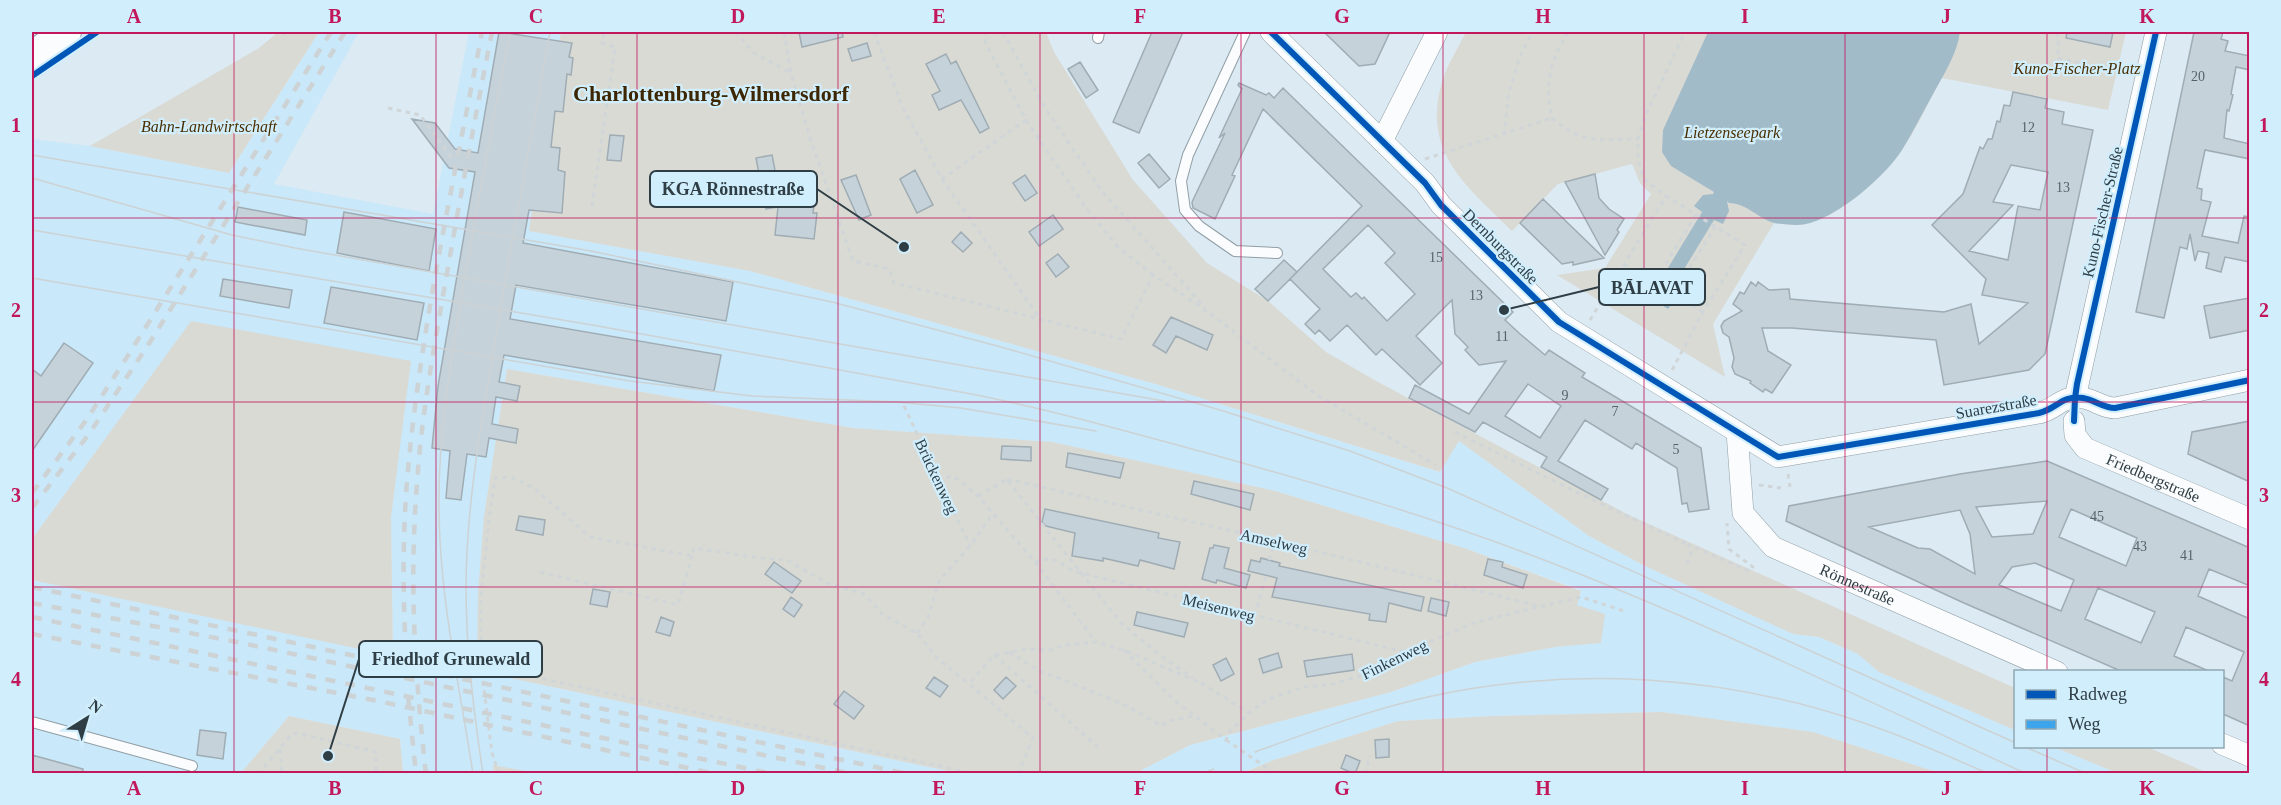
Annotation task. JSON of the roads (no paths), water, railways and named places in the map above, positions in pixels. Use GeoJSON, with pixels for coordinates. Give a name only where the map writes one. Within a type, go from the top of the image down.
{"type":"FeatureCollection","features":[{"type":"Feature","properties":{"kind":"main road"},"geometry":{"type":"LineString","coordinates":[[32,57],[66,32]]}},
{"type":"Feature","properties":{"kind":"street","name":"Dernburgstraße"},"geometry":{"type":"LineString","coordinates":[[1271,32],[1425,183],[1441,205],[1559,322],[1742,436]]}},
{"type":"Feature","properties":{"kind":"street"},"geometry":{"type":"LineString","coordinates":[[1382,141],[1437,32]]}},
{"type":"Feature","properties":{"kind":"street","name":"Kuno-Fischer-Straße"},"geometry":{"type":"LineString","coordinates":[[2074,398],[2156,32]]}},
{"type":"Feature","properties":{"kind":"street"},"geometry":{"type":"LineString","coordinates":[[2074,398],[2085,398],[2107,408],[2115,408],[2250,380]]}},
{"type":"Feature","properties":{"kind":"street","name":"Suarezstraße"},"geometry":{"type":"LineString","coordinates":[[1742,436],[1778,458],[2039,413],[2062,400],[2074,398]]}},
{"type":"Feature","properties":{"kind":"street","name":"Friedbergstraße"},"geometry":{"type":"LineString","coordinates":[[2074,421],[2075,435],[2085,448],[2250,519]]}},
{"type":"Feature","properties":{"kind":"street","name":"Rönnestraße"},"geometry":{"type":"LineString","coordinates":[[1742,436],[1743,513],[1773,547],[2052,670]]}},
{"type":"Feature","properties":{"kind":"street"},"geometry":{"type":"LineString","coordinates":[[2224,744],[2250,756]]}},
{"type":"Feature","properties":{"kind":"lane"},"geometry":{"type":"LineString","coordinates":[[1245,32],[1188,155],[1181,181],[1185,210],[1199,226],[1235,251],[1277,253]]}},
{"type":"Feature","properties":{"kind":"lane"},"geometry":{"type":"LineString","coordinates":[[32,722],[192,766]]}},
{"type":"Feature","properties":{"kind":"tram line"},"geometry":{"type":"LineString","coordinates":[[473,774],[442,568],[439,474],[453,349],[510,32]]}},
{"type":"Feature","properties":{"kind":"tram line"},"geometry":{"type":"LineString","coordinates":[[483,774],[467,635],[466,580],[470,506],[497,329],[550,32]]}},
{"type":"Feature","properties":{"kind":"tram line"},"geometry":{"type":"LineString","coordinates":[[32,155],[591,251],[832,302],[1001,347],[1220,410],[1350,451],[1447,488],[2014,742]]}},
{"type":"Feature","properties":{"kind":"tram line"},"geometry":{"type":"LineString","coordinates":[[32,178],[232,235],[295,248],[1164,401]]}},
{"type":"Feature","properties":{"kind":"tram line"},"geometry":{"type":"LineString","coordinates":[[32,230],[598,326],[966,393],[1060,414],[1214,455],[1421,516],[1544,560],[1727,636],[2027,774]]}},
{"type":"Feature","properties":{"kind":"tram line"},"geometry":{"type":"LineString","coordinates":[[32,278],[630,381],[752,396],[897,402],[961,408],[1096,431]]}},
{"type":"Feature","properties":{"kind":"tram line"},"geometry":{"type":"LineString","coordinates":[[1255,752],[1365,714],[1432,696],[1539,681],[1647,680],[1754,693],[1806,705],[1891,733],[1989,774]]}},
{"type":"Feature","properties":{"kind":"tram line"},"geometry":{"type":"LineString","coordinates":[[2028,748],[2087,774]]}},
{"type":"Feature","properties":{"kind":"tram line"},"geometry":{"type":"LineString","coordinates":[[1201,774],[1214,769]]}},
{"type":"Feature","properties":{"kind":"railway"},"geometry":{"type":"LineString","coordinates":[[32,493],[87,419],[331,32]]}},
{"type":"Feature","properties":{"kind":"railway"},"geometry":{"type":"LineString","coordinates":[[32,508],[89,434],[150,342],[345,32]]}},
{"type":"Feature","properties":{"kind":"railway"},"geometry":{"type":"LineString","coordinates":[[407,672],[404,600],[405,505],[413,424],[439,255],[482,32]]}},
{"type":"Feature","properties":{"kind":"railway"},"geometry":{"type":"LineString","coordinates":[[426,774],[416,665],[413,593],[419,460],[424,411],[436,338],[492,32]]}},
{"type":"Feature","properties":{"kind":"railway"},"geometry":{"type":"LineString","coordinates":[[32,587],[908,774]]}},
{"type":"Feature","properties":{"kind":"railway"},"geometry":{"type":"LineString","coordinates":[[32,603],[237,642],[852,774]]}},
{"type":"Feature","properties":{"kind":"railway"},"geometry":{"type":"LineString","coordinates":[[32,617],[773,774]]}},
{"type":"Feature","properties":{"kind":"railway"},"geometry":{"type":"LineString","coordinates":[[32,634],[373,700],[716,774]]}},
{"type":"Feature","properties":{"kind":"railway"},"geometry":{"type":"LineString","coordinates":[[408,696],[416,774]]}},
{"type":"Feature","properties":{"kind":"place","name":"KGA Rönnestraße"},"geometry":{"type":"Point","coordinates":[904,247]}},
{"type":"Feature","properties":{"kind":"place","name":"BĀLAVAT"},"geometry":{"type":"Point","coordinates":[1504,310]}},
{"type":"Feature","properties":{"kind":"place","name":"Friedhof Grunewald"},"geometry":{"type":"Point","coordinates":[328,756]}},
{"type":"Feature","properties":{"kind":"district","name":"Charlottenburg-Wilmersdorf"},"geometry":{"type":"Point","coordinates":[711,93]}},
{"type":"Feature","properties":{"kind":"park label","name":"Kuno-Fischer-Platz"},"geometry":{"type":"Point","coordinates":[2077,68]}},
{"type":"Feature","properties":{"kind":"park label","name":"Bahn-Landwirtschaft"},"geometry":{"type":"Point","coordinates":[209,126]}},
{"type":"Feature","properties":{"kind":"park label","name":"Lietzenseepark"},"geometry":{"type":"Point","coordinates":[1732,132]}}]}
